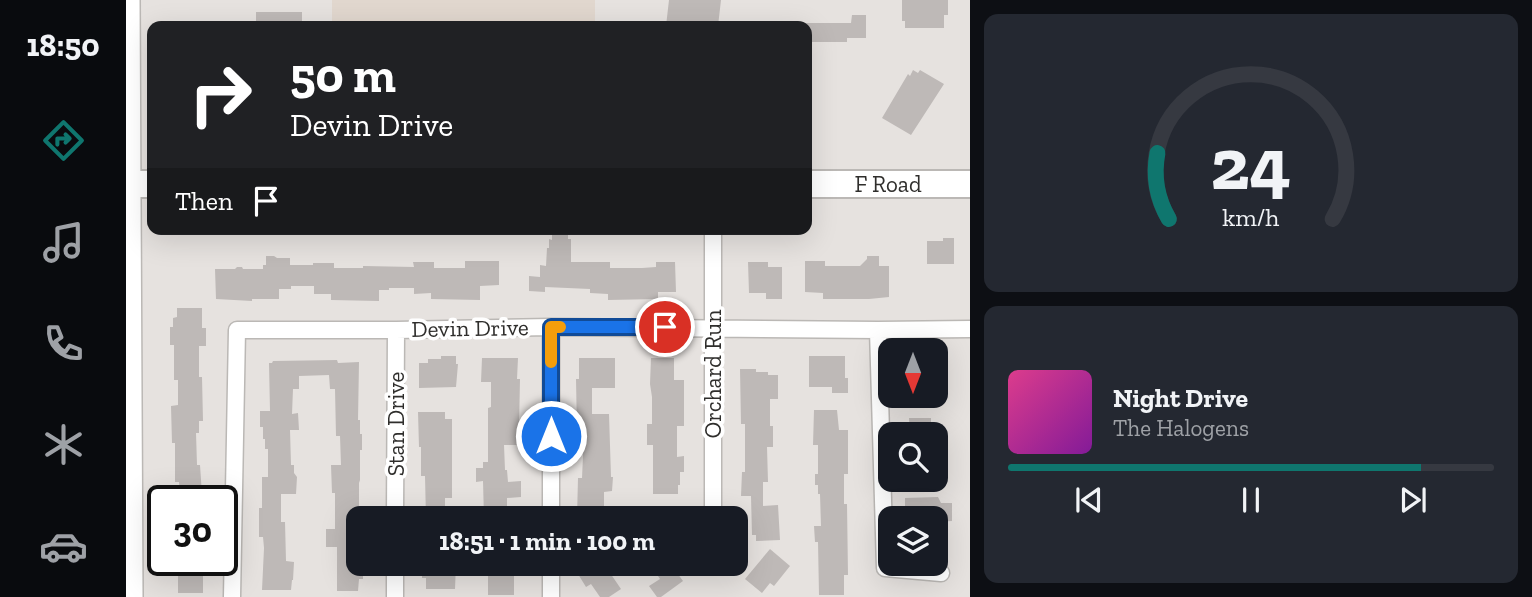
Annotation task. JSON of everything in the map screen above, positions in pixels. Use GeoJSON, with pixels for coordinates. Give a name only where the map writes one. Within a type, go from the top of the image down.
{"type":"FeatureCollection","features":[{"type":"Feature","properties":{"kind":"main road","name":"F Road"},"geometry":{"type":"LineString","coordinates":[[812,184],[970,184]]}},
{"type":"Feature","properties":{"kind":"street"},"geometry":{"type":"LineString","coordinates":[[129,0],[136,184],[132,597]]}},
{"type":"Feature","properties":{"kind":"street","name":"Orchard Run"},"geometry":{"type":"LineString","coordinates":[[713,235],[713,506]]}},
{"type":"Feature","properties":{"kind":"street"},"geometry":{"type":"LineString","coordinates":[[551,327],[551,506]]}},
{"type":"Feature","properties":{"kind":"street","name":"Devin Drive"},"geometry":{"type":"LineString","coordinates":[[232,597],[237,330],[551,327],[970,329]]}},
{"type":"Feature","properties":{"kind":"street","name":"Stan Drive"},"geometry":{"type":"LineString","coordinates":[[395,506],[396,330]]}},
{"type":"Feature","properties":{"kind":"street"},"geometry":{"type":"LineString","coordinates":[[878,330],[883,506]]}},
{"type":"Feature","properties":{"kind":"street"},"geometry":{"type":"LineString","coordinates":[[394,597],[395,576]]}},
{"type":"Feature","properties":{"kind":"street"},"geometry":{"type":"LineString","coordinates":[[551,576],[551,597]]}},
{"type":"Feature","properties":{"kind":"shaded area"},"geometry":{"type":"Polygon","coordinates":[[[332,0],[595,0],[595,21],[332,21],[332,0]]]}},
{"type":"Feature","properties":{"kind":"building"},"geometry":{"type":"Polygon","coordinates":[[[669,0],[721,0],[719,21],[667,21],[669,0]]]}},
{"type":"Feature","properties":{"kind":"building"},"geometry":{"type":"Polygon","coordinates":[[[902,0],[948,0],[948,15],[944,15],[944,28],[905,28],[905,21],[902,21],[902,0]]]}},
{"type":"Feature","properties":{"kind":"building"},"geometry":{"type":"Polygon","coordinates":[[[256,12],[302,12],[302,21],[256,21],[256,12]]]}},
{"type":"Feature","properties":{"kind":"building"},"geometry":{"type":"Polygon","coordinates":[[[852,15],[866,15],[866,38],[847,38],[847,42],[812,42],[812,23],[851,23],[852,15]]]}},
{"type":"Feature","properties":{"kind":"building"},"geometry":{"type":"Polygon","coordinates":[[[913,70],[918,73],[920,70],[944,84],[911,135],[882,118],[913,70]]]}},
{"type":"Feature","properties":{"kind":"building"},"geometry":{"type":"Polygon","coordinates":[[[552,235],[568,235],[568,239],[571,239],[571,262],[610,262],[610,268],[642,268],[656,267],[656,262],[675,262],[676,292],[658,292],[658,299],[608,300],[608,294],[590,293],[590,289],[545,287],[545,292],[529,291],[529,276],[540,277],[540,265],[546,266],[549,239],[552,240],[552,235]]]}},
{"type":"Feature","properties":{"kind":"building"},"geometry":{"type":"Polygon","coordinates":[[[943,238],[954,238],[954,264],[927,264],[927,241],[943,241],[943,238]]]}},
{"type":"Feature","properties":{"kind":"building"},"geometry":{"type":"Polygon","coordinates":[[[266,256],[290,258],[290,265],[334,263],[334,268],[414,267],[413,262],[434,262],[434,268],[465,268],[465,261],[499,261],[499,285],[480,286],[480,300],[431,299],[431,293],[414,294],[414,288],[389,288],[379,290],[379,301],[331,300],[331,294],[314,294],[314,286],[279,289],[279,299],[216,299],[215,269],[263,269],[266,256]]]}},
{"type":"Feature","properties":{"kind":"building"},"geometry":{"type":"Polygon","coordinates":[[[867,256],[879,256],[879,266],[889,266],[889,297],[823,299],[823,293],[805,292],[805,261],[825,261],[825,266],[860,266],[867,256]]]}},
{"type":"Feature","properties":{"kind":"building"},"geometry":{"type":"Polygon","coordinates":[[[748,262],[768,262],[768,267],[782,267],[782,299],[766,299],[766,293],[749,293],[748,262]]]}},
{"type":"Feature","properties":{"kind":"building"},"geometry":{"type":"Polygon","coordinates":[[[177,308],[202,308],[202,328],[206,328],[206,346],[199,346],[203,421],[199,421],[199,433],[196,433],[197,465],[200,465],[201,485],[179,485],[179,482],[175,482],[171,406],[178,405],[178,380],[174,380],[174,345],[170,345],[170,327],[173,327],[173,318],[177,317],[177,308]]]}},
{"type":"Feature","properties":{"kind":"building"},"geometry":{"type":"Polygon","coordinates":[[[441,356],[456,356],[456,387],[419,388],[419,363],[428,363],[428,359],[441,359],[441,356]]]}},
{"type":"Feature","properties":{"kind":"building"},"geometry":{"type":"Polygon","coordinates":[[[809,356],[845,356],[848,393],[832,393],[832,387],[809,387],[809,356]]]}},
{"type":"Feature","properties":{"kind":"building"},"geometry":{"type":"Polygon","coordinates":[[[482,358],[518,358],[521,445],[504,445],[508,482],[521,481],[521,497],[507,498],[507,506],[484,506],[483,481],[476,482],[476,468],[483,468],[483,462],[488,462],[488,408],[491,407],[491,382],[481,382],[482,358]]]}},
{"type":"Feature","properties":{"kind":"building"},"geometry":{"type":"Polygon","coordinates":[[[579,358],[615,358],[615,388],[592,388],[592,414],[609,414],[613,477],[612,491],[604,492],[604,506],[577,506],[578,478],[582,478],[583,456],[583,431],[577,431],[576,379],[579,379],[579,358]]]}},
{"type":"Feature","properties":{"kind":"building"},"geometry":{"type":"Polygon","coordinates":[[[651,358],[674,358],[674,380],[684,380],[684,426],[677,426],[677,457],[684,456],[684,472],[680,472],[678,494],[653,494],[653,445],[647,445],[647,424],[652,424],[651,358]]]}},
{"type":"Feature","properties":{"kind":"building"},"geometry":{"type":"Polygon","coordinates":[[[359,362],[358,420],[362,434],[362,450],[359,506],[346,506],[346,576],[363,576],[363,579],[359,579],[358,591],[337,591],[337,547],[326,547],[326,529],[335,529],[335,493],[332,493],[331,465],[341,465],[340,436],[336,436],[335,389],[330,389],[329,375],[299,376],[299,389],[293,389],[292,414],[298,413],[299,430],[290,430],[291,465],[294,465],[297,477],[296,494],[281,494],[281,522],[285,522],[286,561],[294,562],[293,580],[291,590],[262,590],[264,548],[263,537],[259,537],[259,508],[262,508],[262,477],[268,477],[268,449],[265,449],[263,427],[260,427],[260,411],[270,411],[269,363],[359,362]]]}},
{"type":"Feature","properties":{"kind":"building"},"geometry":{"type":"Polygon","coordinates":[[[740,369],[756,369],[756,372],[778,375],[778,399],[770,399],[773,447],[767,447],[768,482],[763,482],[763,506],[778,505],[780,540],[756,541],[756,535],[752,535],[751,496],[741,496],[742,472],[745,472],[745,424],[741,424],[740,369]]]}},
{"type":"Feature","properties":{"kind":"building"},"geometry":{"type":"Polygon","coordinates":[[[814,410],[837,410],[839,430],[848,430],[848,474],[844,474],[844,504],[847,504],[848,575],[844,575],[844,595],[819,595],[818,542],[815,542],[814,526],[821,526],[820,494],[818,485],[815,485],[815,474],[818,474],[818,445],[813,445],[814,410]]]}},
{"type":"Feature","properties":{"kind":"building"},"geometry":{"type":"Polygon","coordinates":[[[418,412],[445,412],[445,419],[452,419],[452,498],[445,498],[445,506],[426,506],[425,476],[421,476],[418,412]]]}},
{"type":"Feature","properties":{"kind":"building"},"geometry":{"type":"Polygon","coordinates":[[[909,418],[931,418],[931,422],[909,422],[909,418]]]}},
{"type":"Feature","properties":{"kind":"building"},"geometry":{"type":"Polygon","coordinates":[[[938,497],[941,503],[952,503],[952,521],[948,521],[948,506],[905,506],[905,498],[938,497]]]}},
{"type":"Feature","properties":{"kind":"building"},"geometry":{"type":"Polygon","coordinates":[[[770,549],[790,566],[774,586],[770,583],[762,593],[745,579],[770,549]]]}},
{"type":"Feature","properties":{"kind":"building"},"geometry":{"type":"Polygon","coordinates":[[[178,576],[203,576],[203,593],[178,593],[178,576]]]}},
{"type":"Feature","properties":{"kind":"building"},"geometry":{"type":"Polygon","coordinates":[[[456,576],[455,589],[426,589],[426,578],[422,578],[456,576]]]}},
{"type":"Feature","properties":{"kind":"building"},"geometry":{"type":"Polygon","coordinates":[[[488,576],[514,576],[514,595],[488,595],[488,576]]]}},
{"type":"Feature","properties":{"kind":"building"},"geometry":{"type":"Polygon","coordinates":[[[579,576],[612,576],[621,589],[609,597],[600,597],[591,584],[586,587],[579,576]]]}},
{"type":"Feature","properties":{"kind":"building"},"geometry":{"type":"Polygon","coordinates":[[[658,576],[679,576],[683,581],[657,597],[649,586],[660,579],[658,576]]]}},
{"type":"Feature","properties":{"kind":"slow traffic"},"geometry":{"type":"LineString","coordinates":[[551,362],[551,327],[560,327]]}},
{"type":"Feature","properties":{"kind":"route"},"geometry":{"type":"LineString","coordinates":[[551,436],[551,327],[665,327]]}}]}
